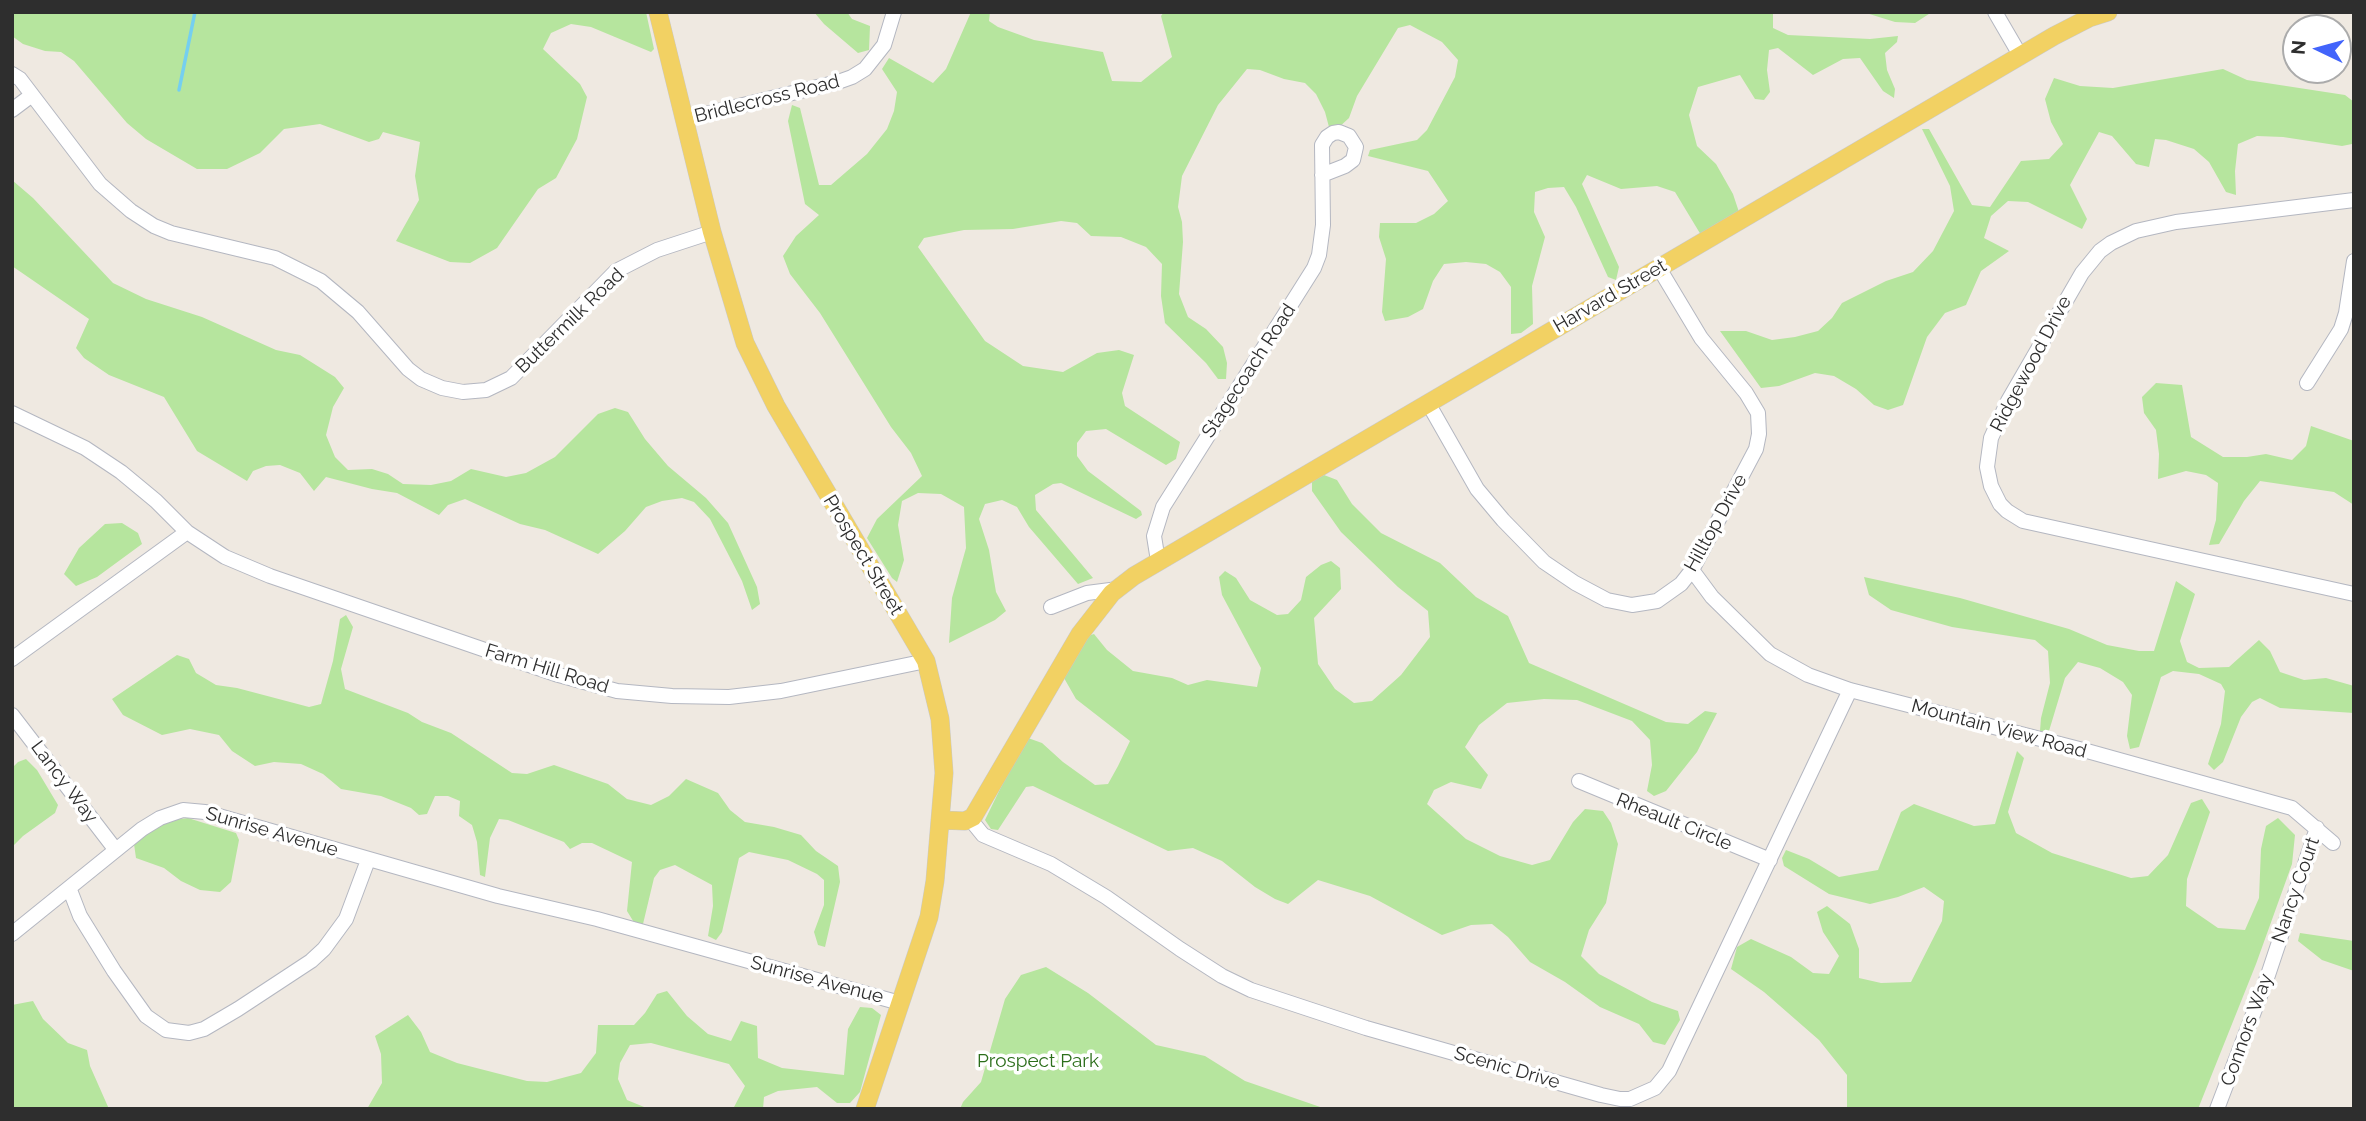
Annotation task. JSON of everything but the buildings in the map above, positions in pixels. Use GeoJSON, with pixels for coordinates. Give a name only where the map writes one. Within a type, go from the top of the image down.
{"type":"FeatureCollection","features":[{"type":"Feature","properties":{"kind":"main road","name":"Prospect Street"},"geometry":{"type":"LineString","coordinates":[[658,12],[712,232],[745,343],[775,406],[926,661],[935,692],[944,773],[935,881],[929,917],[865,1109]]}},
{"type":"Feature","properties":{"kind":"main road","name":"Harvard Street"},"geometry":{"type":"LineString","coordinates":[[1118,589],[1158,561],[2020,55],[2089,18],[2108,12]]}},
{"type":"Feature","properties":{"kind":"main road"},"geometry":{"type":"LineString","coordinates":[[940,820],[965,821],[970,818],[1080,634],[1118,589]]}},
{"type":"Feature","properties":{"kind":"street","name":"Bridlecross Road"},"geometry":{"type":"LineString","coordinates":[[685,119],[852,77],[865,68],[884,45],[894,12]]}},
{"type":"Feature","properties":{"kind":"street"},"geometry":{"type":"LineString","coordinates":[[1995,12],[2020,55]]}},
{"type":"Feature","properties":{"kind":"street","name":"Buttermilk Road"},"geometry":{"type":"LineString","coordinates":[[12,74],[20,79],[33,95],[88,170],[113,197],[131,211],[170,233],[275,258],[321,281],[358,312],[408,369],[421,379],[442,388],[463,392],[486,390],[512,378],[616,271],[657,250],[712,232]]}},
{"type":"Feature","properties":{"kind":"street"},"geometry":{"type":"LineString","coordinates":[[12,110],[33,95]]}},
{"type":"Feature","properties":{"kind":"street","name":"Stagecoach Road"},"geometry":{"type":"LineString","coordinates":[[1158,561],[1154,536],[1163,507],[1314,268],[1319,255],[1323,225],[1322,175]]}},
{"type":"Feature","properties":{"kind":"street","name":"Ridgewood Drive"},"geometry":{"type":"LineString","coordinates":[[2354,200],[2176,222],[2136,231],[2111,243],[2082,273],[2008,401],[1991,438],[1987,467],[1991,486],[2000,504],[2023,521],[2354,594]]}},
{"type":"Feature","properties":{"kind":"street"},"geometry":{"type":"LineString","coordinates":[[2306,383],[2341,329],[2354,261]]}},
{"type":"Feature","properties":{"kind":"street","name":"Hilltop Drive"},"geometry":{"type":"LineString","coordinates":[[1428,403],[1477,489],[1544,562],[1575,583],[1608,600],[1632,605],[1657,601],[1670,593],[1692,570],[1756,449],[1759,434],[1758,413],[1746,393],[1701,338],[1659,268]]}},
{"type":"Feature","properties":{"kind":"street","name":"Farm Hill Road"},"geometry":{"type":"LineString","coordinates":[[12,412],[85,448],[103,460],[156,501],[187,532],[225,557],[270,576],[555,674],[617,691],[729,697],[781,691],[926,661]]}},
{"type":"Feature","properties":{"kind":"street"},"geometry":{"type":"LineString","coordinates":[[12,659],[187,532]]}},
{"type":"Feature","properties":{"kind":"street","name":"Mountain View Road"},"geometry":{"type":"LineString","coordinates":[[1692,570],[1719,605],[1770,654],[1808,675],[1850,690],[2292,808],[2333,842]]}},
{"type":"Feature","properties":{"kind":"street"},"geometry":{"type":"LineString","coordinates":[[1051,607],[1087,593],[1118,589]]}},
{"type":"Feature","properties":{"kind":"street","name":"Scenic Drive"},"geometry":{"type":"LineString","coordinates":[[970,818],[983,835],[1051,864],[1106,897],[1200,961],[1251,990],[1366,1028],[1620,1099],[1646,1093],[1666,1076],[1850,690]]}},
{"type":"Feature","properties":{"kind":"street","name":"Lancy Way"},"geometry":{"type":"LineString","coordinates":[[12,715],[116,849]]}},
{"type":"Feature","properties":{"kind":"street","name":"Rheault Circle"},"geometry":{"type":"LineString","coordinates":[[1579,781],[1770,860]]}},
{"type":"Feature","properties":{"kind":"street","name":"Sunrise Avenue"},"geometry":{"type":"LineString","coordinates":[[12,934],[70,890],[116,849],[160,818],[183,810],[205,812],[498,896],[597,919],[900,1003]]}},
{"type":"Feature","properties":{"kind":"street","name":"Nancy Court"},"geometry":{"type":"LineString","coordinates":[[2276,951],[2317,828]]}},
{"type":"Feature","properties":{"kind":"street"},"geometry":{"type":"LineString","coordinates":[[70,890],[87,927],[146,1016],[166,1030],[189,1033],[204,1029],[238,1009],[311,961],[324,949],[346,919],[368,860]]}},
{"type":"Feature","properties":{"kind":"street","name":"Connors Way"},"geometry":{"type":"LineString","coordinates":[[2217,1109],[2276,951]]}},
{"type":"Feature","properties":{"kind":"green space"},"geometry":{"type":"Polygon","coordinates":[[[12,12],[646,12],[654,49],[651,52],[591,27],[571,24],[551,33],[543,49],[580,84],[587,97],[577,139],[556,178],[538,189],[497,248],[470,263],[450,262],[396,241],[419,200],[415,176],[420,142],[383,132],[379,139],[369,142],[320,124],[284,129],[260,153],[227,169],[197,169],[146,139],[127,123],[74,61],[61,52],[45,51],[23,44],[12,36],[12,12]]]}},
{"type":"Feature","properties":{"kind":"green space"},"geometry":{"type":"Polygon","coordinates":[[[814,12],[847,12],[852,19],[870,26],[869,50],[858,53],[814,12]]]}},
{"type":"Feature","properties":{"kind":"green space"},"geometry":{"type":"Polygon","coordinates":[[[971,12],[990,12],[989,21],[998,27],[1034,40],[1103,52],[1112,81],[1141,82],[1172,57],[1161,16],[1164,12],[1773,12],[1773,28],[1788,35],[1870,39],[1898,36],[1897,42],[1885,53],[1887,70],[1895,89],[1894,98],[1883,91],[1860,58],[1843,59],[1813,75],[1778,48],[1769,50],[1767,70],[1770,92],[1764,100],[1755,99],[1740,75],[1698,87],[1689,115],[1697,146],[1716,164],[1733,194],[1739,212],[1701,235],[1675,192],[1657,186],[1621,189],[1587,175],[1582,184],[1619,267],[1616,280],[1608,277],[1564,187],[1535,192],[1534,212],[1545,237],[1532,286],[1533,324],[1521,333],[1511,334],[1511,287],[1500,272],[1486,264],[1466,262],[1444,264],[1433,281],[1423,309],[1408,317],[1385,321],[1382,312],[1386,259],[1379,237],[1380,223],[1416,223],[1434,214],[1448,201],[1428,171],[1368,156],[1370,150],[1417,140],[1427,130],[1455,77],[1458,60],[1442,42],[1410,25],[1398,28],[1357,96],[1349,118],[1336,130],[1329,127],[1316,94],[1305,83],[1260,70],[1247,69],[1218,105],[1182,176],[1178,207],[1183,242],[1179,294],[1188,317],[1206,329],[1223,347],[1227,363],[1226,379],[1218,379],[1206,363],[1165,323],[1161,296],[1162,264],[1146,247],[1121,237],[1091,236],[1077,223],[1061,221],[1013,229],[964,230],[924,238],[918,247],[985,341],[1023,366],[1063,372],[1097,353],[1119,350],[1134,355],[1122,393],[1125,406],[1180,442],[1176,459],[1166,465],[1106,429],[1086,431],[1077,443],[1077,456],[1088,471],[1141,511],[1142,515],[1136,519],[1061,483],[1053,484],[1035,495],[1036,510],[1093,578],[1078,584],[1029,527],[1017,507],[1002,500],[985,504],[979,519],[989,550],[996,592],[1006,611],[995,620],[949,643],[952,598],[966,548],[964,507],[941,494],[918,493],[902,501],[898,525],[904,560],[897,582],[892,578],[867,538],[877,519],[922,476],[911,453],[891,427],[820,313],[790,274],[783,256],[796,236],[819,215],[805,204],[788,121],[792,105],[800,108],[819,185],[831,185],[867,154],[887,129],[897,92],[882,69],[889,58],[933,83],[946,69],[971,12]]]}},
{"type":"Feature","properties":{"kind":"green space"},"geometry":{"type":"Polygon","coordinates":[[[1863,12],[1932,12],[1915,23],[1895,22],[1863,12]]]}},
{"type":"Feature","properties":{"kind":"green space"},"geometry":{"type":"Polygon","coordinates":[[[2223,69],[2247,80],[2345,95],[2354,102],[2352,144],[2342,146],[2257,136],[2238,144],[2236,195],[2226,192],[2209,162],[2194,149],[2155,139],[2149,167],[2136,164],[2112,136],[2099,132],[2070,185],[2087,219],[2082,229],[2028,202],[2008,201],[1991,216],[1984,238],[2009,251],[1981,271],[1966,305],[1945,313],[1927,337],[1903,405],[1888,410],[1874,405],[1856,389],[1834,376],[1815,373],[1779,386],[1761,388],[1720,331],[1746,331],[1772,340],[1818,331],[1832,318],[1842,303],[1886,281],[1913,272],[1933,251],[1954,211],[1950,186],[1922,129],[1929,129],[1972,205],[1990,207],[2021,161],[2049,159],[2063,144],[2051,122],[2045,99],[2054,78],[2080,86],[2113,88],[2223,69]]]}},
{"type":"Feature","properties":{"kind":"green space"},"geometry":{"type":"Polygon","coordinates":[[[12,180],[33,198],[113,283],[146,299],[202,317],[276,350],[300,355],[335,377],[344,388],[333,407],[326,435],[335,457],[348,470],[372,469],[388,474],[403,484],[431,485],[451,481],[471,469],[506,477],[526,473],[555,457],[598,414],[615,408],[628,412],[645,439],[668,466],[706,498],[728,523],[757,587],[760,604],[752,610],[742,581],[710,519],[694,502],[682,498],[646,507],[625,531],[598,554],[465,499],[448,505],[439,515],[397,493],[326,477],[314,491],[300,473],[280,465],[253,471],[247,481],[197,451],[164,397],[109,375],[84,358],[76,348],[89,319],[12,266],[12,180]]]}},
{"type":"Feature","properties":{"kind":"green space"},"geometry":{"type":"Polygon","coordinates":[[[2156,383],[2182,385],[2191,437],[2223,457],[2266,454],[2292,460],[2306,446],[2311,426],[2354,441],[2354,505],[2334,492],[2260,481],[2244,501],[2219,544],[2209,545],[2216,520],[2218,483],[2206,475],[2186,471],[2158,479],[2156,430],[2144,413],[2142,397],[2156,383]]]}},
{"type":"Feature","properties":{"kind":"green space"},"geometry":{"type":"Polygon","coordinates":[[[1324,475],[1337,480],[1352,504],[1381,533],[1440,563],[1476,597],[1508,616],[1529,663],[1666,722],[1688,724],[1705,711],[1717,713],[1697,752],[1666,791],[1654,796],[1647,791],[1652,765],[1650,740],[1632,721],[1577,700],[1544,699],[1507,703],[1479,725],[1465,747],[1488,775],[1481,789],[1451,782],[1434,790],[1427,804],[1466,839],[1500,856],[1532,865],[1550,860],[1573,822],[1585,809],[1603,811],[1611,823],[1618,844],[1606,903],[1589,930],[1581,956],[1599,974],[1652,1002],[1678,1011],[1680,1020],[1665,1045],[1653,1042],[1639,1024],[1600,1007],[1565,982],[1530,962],[1508,937],[1492,924],[1471,925],[1442,935],[1370,896],[1318,880],[1288,904],[1255,887],[1222,861],[1193,848],[1168,851],[1033,786],[1026,787],[998,830],[991,829],[985,820],[1021,746],[1028,738],[1042,743],[1095,785],[1108,784],[1118,766],[1130,741],[1076,699],[1064,678],[1084,637],[1094,634],[1107,650],[1133,671],[1172,678],[1188,685],[1207,680],[1257,687],[1261,668],[1222,595],[1219,577],[1225,571],[1236,578],[1250,600],[1277,615],[1288,614],[1301,600],[1306,577],[1331,561],[1340,568],[1341,589],[1314,618],[1318,664],[1335,689],[1354,703],[1372,701],[1401,675],[1430,637],[1428,611],[1398,587],[1341,532],[1312,491],[1312,481],[1324,475]]]}},
{"type":"Feature","properties":{"kind":"green space"},"geometry":{"type":"Polygon","coordinates":[[[122,523],[138,533],[142,544],[97,577],[76,586],[64,574],[79,548],[105,524],[122,523]]]}},
{"type":"Feature","properties":{"kind":"green space"},"geometry":{"type":"Polygon","coordinates":[[[1864,577],[1960,598],[2069,629],[2107,645],[2139,651],[2154,651],[2176,581],[2195,594],[2180,641],[2187,662],[2199,668],[2229,667],[2259,640],[2270,651],[2280,672],[2304,680],[2326,678],[2354,686],[2354,713],[2280,708],[2260,698],[2252,702],[2241,717],[2223,762],[2214,770],[2208,764],[2221,724],[2225,691],[2221,684],[2199,674],[2173,671],[2161,677],[2139,747],[2130,749],[2127,736],[2132,695],[2123,682],[2100,668],[2078,662],[2065,678],[2049,731],[2040,731],[2050,683],[2048,651],[2035,640],[1952,627],[1891,610],[1869,595],[1864,577]]]}},
{"type":"Feature","properties":{"kind":"green space"},"geometry":{"type":"Polygon","coordinates":[[[346,615],[353,627],[341,669],[345,689],[451,733],[512,773],[527,774],[554,765],[608,784],[627,799],[651,805],[669,796],[686,779],[718,793],[730,810],[745,822],[801,835],[816,851],[838,866],[840,882],[825,947],[818,945],[814,932],[824,905],[824,880],[788,860],[749,852],[739,858],[722,932],[716,940],[708,936],[713,906],[712,885],[675,865],[660,870],[654,878],[643,924],[635,924],[627,911],[632,862],[592,843],[582,843],[570,849],[564,842],[499,819],[490,838],[485,877],[480,875],[477,842],[472,825],[459,816],[460,801],[448,796],[435,796],[427,814],[419,815],[411,808],[381,796],[341,789],[323,774],[301,764],[274,762],[255,766],[232,751],[219,735],[190,729],[162,735],[123,715],[112,699],[177,655],[189,659],[196,673],[216,685],[309,707],[321,704],[333,661],[340,619],[346,615]]]}},
{"type":"Feature","properties":{"kind":"green space"},"geometry":{"type":"Polygon","coordinates":[[[2017,751],[2024,758],[2008,812],[2016,833],[2052,853],[2131,878],[2148,876],[2168,855],[2191,803],[2202,799],[2210,812],[2187,879],[2186,906],[2218,928],[2245,930],[2259,898],[2261,849],[2266,826],[2278,818],[2295,835],[2292,864],[2256,964],[2198,1109],[1847,1109],[1847,1075],[1819,1040],[1764,992],[1731,969],[1737,947],[1751,939],[1791,957],[1813,973],[1829,974],[1839,956],[1823,932],[1817,912],[1827,906],[1850,924],[1859,949],[1859,978],[1881,983],[1911,982],[1942,921],[1944,901],[1924,887],[1870,904],[1829,894],[1784,866],[1782,858],[1786,850],[1809,859],[1839,877],[1878,870],[1901,812],[1914,804],[1974,826],[1995,824],[2017,751]]]}},
{"type":"Feature","properties":{"kind":"green space"},"geometry":{"type":"Polygon","coordinates":[[[26,759],[37,770],[58,805],[55,813],[12,847],[12,768],[26,759]]]}},
{"type":"Feature","properties":{"kind":"green space"},"geometry":{"type":"Polygon","coordinates":[[[188,818],[236,833],[239,840],[231,882],[220,892],[200,890],[181,881],[164,868],[136,858],[134,844],[158,825],[188,818]]]}},
{"type":"Feature","properties":{"kind":"green space"},"geometry":{"type":"Polygon","coordinates":[[[2300,933],[2354,941],[2354,971],[2322,960],[2298,941],[2300,933]]]}},
{"type":"Feature","properties":{"kind":"green space","name":"Prospect Park"},"geometry":{"type":"Polygon","coordinates":[[[1046,967],[1088,993],[1156,1045],[1205,1056],[1245,1081],[1326,1109],[960,1109],[981,1082],[1005,999],[1021,975],[1046,967]]]}},
{"type":"Feature","properties":{"kind":"green space"},"geometry":{"type":"Polygon","coordinates":[[[667,991],[687,1016],[708,1034],[731,1041],[741,1021],[757,1026],[758,1058],[782,1068],[844,1075],[848,1029],[860,1007],[872,1008],[881,1015],[860,1092],[850,1103],[837,1103],[817,1087],[778,1091],[764,1097],[763,1109],[733,1109],[745,1086],[729,1064],[651,1043],[630,1045],[620,1063],[618,1079],[627,1100],[649,1109],[367,1109],[382,1083],[381,1054],[375,1036],[408,1015],[421,1032],[430,1052],[457,1063],[527,1081],[547,1082],[581,1073],[596,1053],[598,1025],[634,1025],[657,994],[667,991]]]}},
{"type":"Feature","properties":{"kind":"green space"},"geometry":{"type":"Polygon","coordinates":[[[33,1001],[43,1019],[68,1043],[87,1050],[90,1066],[109,1109],[12,1109],[12,1005],[33,1001]]]}},
{"type":"Feature","properties":{"kind":"waterway"},"geometry":{"type":"LineString","coordinates":[[179,90],[195,12]]}}]}
